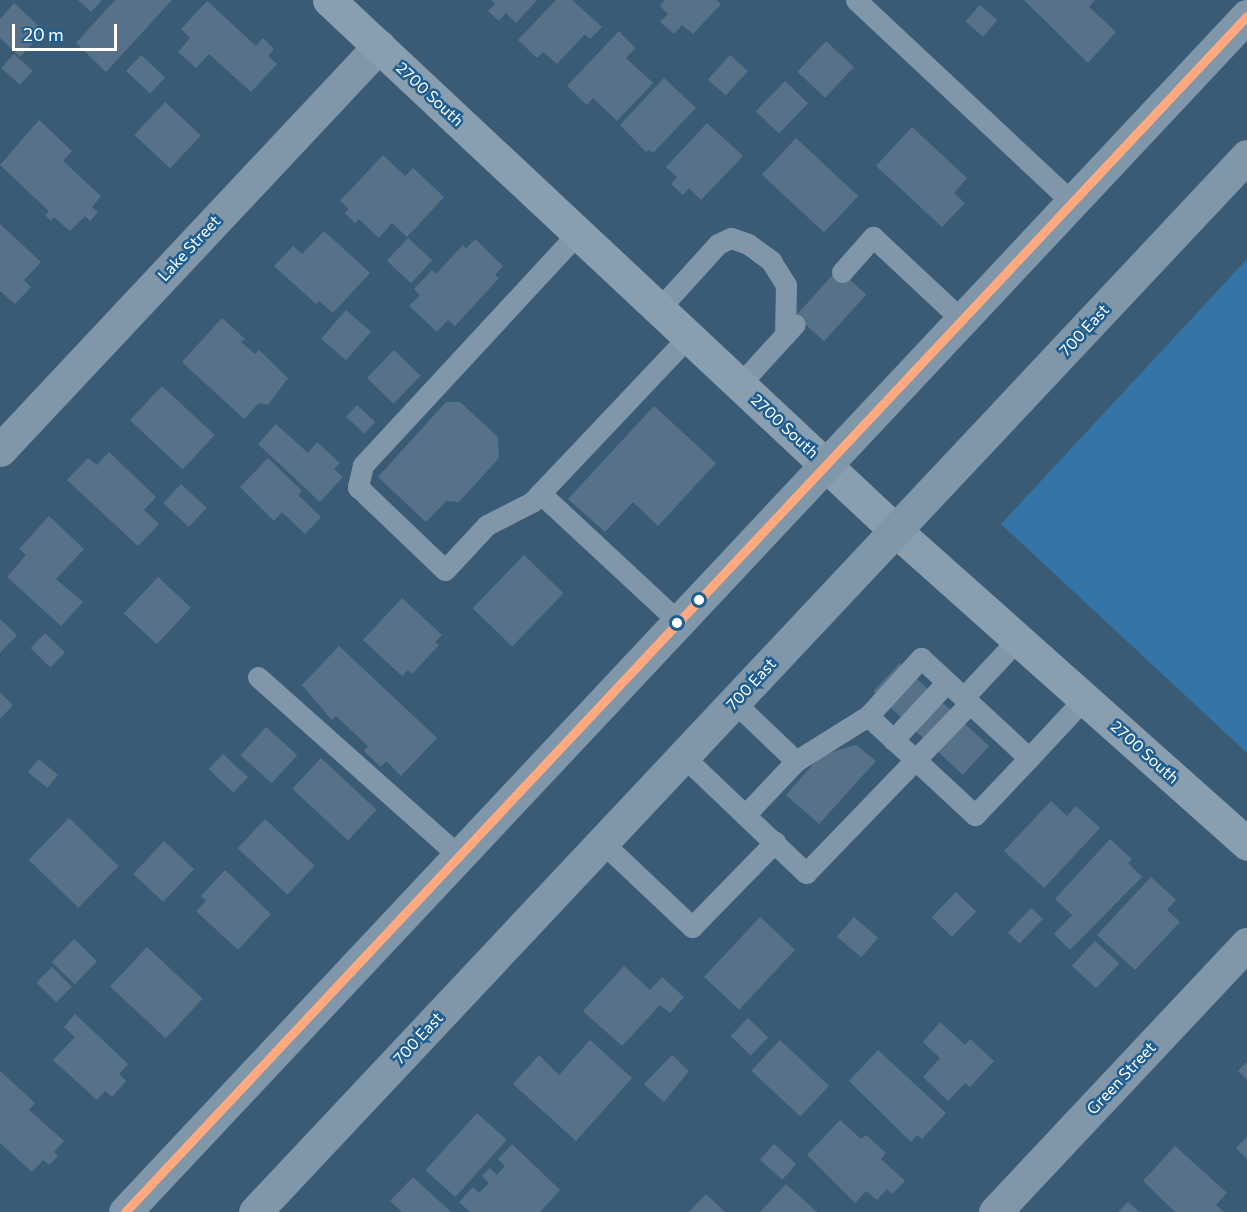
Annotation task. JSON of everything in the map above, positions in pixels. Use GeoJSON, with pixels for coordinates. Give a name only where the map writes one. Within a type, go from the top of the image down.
{"type":"FeatureCollection","features":[{"type":"Feature","properties":{"kind":"main road"},"geometry":{"type":"LineString","coordinates":[[125,1212],[1247,16]]}},
{"type":"Feature","properties":{"kind":"main road","name":"700 East"},"geometry":{"type":"LineString","coordinates":[[255,1212],[1247,156]]}},
{"type":"Feature","properties":{"kind":"street","name":"2700 South"},"geometry":{"type":"LineString","coordinates":[[329,0],[895,530],[1247,844]]}},
{"type":"Feature","properties":{"kind":"street","name":"Lake Street"},"geometry":{"type":"LineString","coordinates":[[0,450],[379,46]]}},
{"type":"Feature","properties":{"kind":"street","name":"Green Street"},"geometry":{"type":"LineString","coordinates":[[995,1212],[1247,944]]}},
{"type":"Feature","properties":{"kind":"lane"},"geometry":{"type":"LineString","coordinates":[[856,0],[1072,202]]}},
{"type":"Feature","properties":{"kind":"lane"},"geometry":{"type":"LineString","coordinates":[[578,233],[363,465],[358,487],[445,570],[487,525],[532,502],[689,336]]}},
{"type":"Feature","properties":{"kind":"lane"},"geometry":{"type":"LineString","coordinates":[[842,273],[873,237],[962,320]]}},
{"type":"Feature","properties":{"kind":"lane"},"geometry":{"type":"LineString","coordinates":[[659,309],[718,244],[731,238],[748,244],[771,261],[786,285],[792,327],[740,384]]}},
{"type":"Feature","properties":{"kind":"lane"},"geometry":{"type":"LineString","coordinates":[[540,493],[679,622]]}},
{"type":"Feature","properties":{"kind":"lane"},"geometry":{"type":"LineString","coordinates":[[683,756],[806,873],[915,760],[1018,639]]}},
{"type":"Feature","properties":{"kind":"lane"},"geometry":{"type":"LineString","coordinates":[[745,815],[796,761],[868,716],[921,658],[1029,758]]}},
{"type":"Feature","properties":{"kind":"lane"},"geometry":{"type":"LineString","coordinates":[[258,677],[459,856]]}},
{"type":"Feature","properties":{"kind":"lane"},"geometry":{"type":"LineString","coordinates":[[893,740],[947,682]]}},
{"type":"Feature","properties":{"kind":"lane"},"geometry":{"type":"LineString","coordinates":[[868,716],[975,815],[1084,699]]}},
{"type":"Feature","properties":{"kind":"lane"},"geometry":{"type":"LineString","coordinates":[[734,702],[796,761]]}},
{"type":"Feature","properties":{"kind":"lane"},"geometry":{"type":"LineString","coordinates":[[602,842],[692,927],[774,842]]}},
{"type":"Feature","properties":{"kind":"shaded area"},"geometry":{"type":"Polygon","coordinates":[[[1247,259],[1247,753],[1001,524],[1247,259]]]}},
{"type":"Feature","properties":{"kind":"building"},"geometry":{"type":"Polygon","coordinates":[[[78,0],[102,0],[91,12],[78,0]]]}},
{"type":"Feature","properties":{"kind":"building"},"geometry":{"type":"Polygon","coordinates":[[[115,0],[172,0],[106,72],[76,43],[115,0]]]}},
{"type":"Feature","properties":{"kind":"building"},"geometry":{"type":"Polygon","coordinates":[[[491,0],[537,0],[516,23],[506,13],[499,21],[488,11],[495,4],[491,0]]]}},
{"type":"Feature","properties":{"kind":"building"},"geometry":{"type":"Polygon","coordinates":[[[556,0],[572,0],[602,27],[590,39],[585,34],[557,64],[543,52],[537,58],[518,40],[556,0]]]}},
{"type":"Feature","properties":{"kind":"building"},"geometry":{"type":"Polygon","coordinates":[[[665,0],[716,0],[721,4],[693,34],[682,25],[674,34],[660,22],[668,14],[660,6],[665,0]]]}},
{"type":"Feature","properties":{"kind":"building"},"geometry":{"type":"Polygon","coordinates":[[[1024,0],[1095,0],[1089,7],[1116,32],[1088,63],[1024,0]]]}},
{"type":"Feature","properties":{"kind":"building"},"geometry":{"type":"Polygon","coordinates":[[[207,1],[256,46],[263,38],[274,49],[268,56],[277,64],[251,92],[209,54],[196,68],[178,52],[190,38],[181,29],[207,1]]]}},
{"type":"Feature","properties":{"kind":"building"},"geometry":{"type":"Polygon","coordinates":[[[14,3],[44,31],[20,57],[0,38],[0,19],[14,3]]]}},
{"type":"Feature","properties":{"kind":"building"},"geometry":{"type":"Polygon","coordinates":[[[980,5],[997,20],[983,37],[966,22],[980,5]]]}},
{"type":"Feature","properties":{"kind":"building"},"geometry":{"type":"Polygon","coordinates":[[[619,31],[635,48],[626,58],[653,83],[617,121],[593,98],[587,105],[567,86],[619,31]]]}},
{"type":"Feature","properties":{"kind":"building"},"geometry":{"type":"Polygon","coordinates":[[[826,41],[854,67],[825,98],[797,72],[826,41]]]}},
{"type":"Feature","properties":{"kind":"building"},"geometry":{"type":"Polygon","coordinates":[[[14,54],[33,71],[20,85],[1,68],[14,54]]]}},
{"type":"Feature","properties":{"kind":"building"},"geometry":{"type":"Polygon","coordinates":[[[141,55],[165,78],[150,94],[126,71],[141,55]]]}},
{"type":"Feature","properties":{"kind":"building"},"geometry":{"type":"Polygon","coordinates":[[[730,55],[748,71],[726,96],[708,80],[730,55]]]}},
{"type":"Feature","properties":{"kind":"building"},"geometry":{"type":"Polygon","coordinates":[[[664,78],[696,108],[653,153],[649,150],[646,152],[620,125],[664,78]]]}},
{"type":"Feature","properties":{"kind":"building"},"geometry":{"type":"Polygon","coordinates":[[[785,81],[808,103],[779,133],[756,111],[785,81]]]}},
{"type":"Feature","properties":{"kind":"building"},"geometry":{"type":"Polygon","coordinates":[[[165,102],[201,135],[170,168],[134,135],[165,102]]]}},
{"type":"Feature","properties":{"kind":"building"},"geometry":{"type":"Polygon","coordinates":[[[39,120],[72,151],[63,161],[101,196],[92,207],[98,212],[90,221],[85,216],[70,231],[54,217],[51,221],[45,215],[49,211],[0,165],[39,120]]]}},
{"type":"Feature","properties":{"kind":"building"},"geometry":{"type":"Polygon","coordinates":[[[707,123],[743,156],[701,200],[689,188],[683,195],[671,184],[677,177],[666,167],[707,123]]]}},
{"type":"Feature","properties":{"kind":"building"},"geometry":{"type":"Polygon","coordinates":[[[912,127],[967,178],[954,193],[965,203],[942,227],[876,166],[912,127]]]}},
{"type":"Feature","properties":{"kind":"building"},"geometry":{"type":"Polygon","coordinates":[[[796,138],[858,196],[824,233],[762,175],[796,138]]]}},
{"type":"Feature","properties":{"kind":"building"},"geometry":{"type":"Polygon","coordinates":[[[383,155],[405,176],[413,168],[444,197],[407,237],[392,223],[379,238],[359,219],[355,223],[345,213],[349,209],[340,201],[383,155]]]}},
{"type":"Feature","properties":{"kind":"building"},"geometry":{"type":"Polygon","coordinates":[[[0,224],[41,262],[24,280],[31,287],[15,304],[0,291],[0,224]]]}},
{"type":"Feature","properties":{"kind":"building"},"geometry":{"type":"Polygon","coordinates":[[[324,231],[370,273],[333,313],[319,301],[316,304],[274,266],[293,246],[302,254],[324,231]]]}},
{"type":"Feature","properties":{"kind":"building"},"geometry":{"type":"Polygon","coordinates":[[[408,238],[432,261],[411,283],[387,261],[408,238]]]}},
{"type":"Feature","properties":{"kind":"building"},"geometry":{"type":"Polygon","coordinates":[[[475,239],[503,266],[495,275],[499,278],[455,326],[448,320],[437,332],[409,306],[420,295],[414,289],[432,270],[436,274],[463,245],[466,249],[475,239]]]}},
{"type":"Feature","properties":{"kind":"building"},"geometry":{"type":"Polygon","coordinates":[[[838,269],[866,294],[824,341],[796,316],[838,269]]]}},
{"type":"Feature","properties":{"kind":"building"},"geometry":{"type":"Polygon","coordinates":[[[346,310],[371,332],[346,360],[321,339],[346,310]]]}},
{"type":"Feature","properties":{"kind":"building"},"geometry":{"type":"Polygon","coordinates":[[[222,318],[245,339],[241,342],[255,354],[259,350],[288,378],[268,405],[259,403],[244,419],[182,362],[222,318]]]}},
{"type":"Feature","properties":{"kind":"building"},"geometry":{"type":"Polygon","coordinates":[[[394,350],[421,376],[394,404],[367,378],[394,350]]]}},
{"type":"Feature","properties":{"kind":"building"},"geometry":{"type":"Polygon","coordinates":[[[162,386],[215,435],[183,469],[130,420],[162,386]]]}},
{"type":"Feature","properties":{"kind":"building"},"geometry":{"type":"Polygon","coordinates":[[[446,402],[460,402],[498,437],[499,458],[459,502],[446,501],[426,522],[378,477],[446,402]]]}},
{"type":"Feature","properties":{"kind":"building"},"geometry":{"type":"Polygon","coordinates":[[[357,405],[375,422],[364,434],[346,417],[357,405]]]}},
{"type":"Feature","properties":{"kind":"building"},"geometry":{"type":"Polygon","coordinates":[[[654,406],[716,463],[658,526],[633,502],[605,532],[568,499],[654,406]]]}},
{"type":"Feature","properties":{"kind":"building"},"geometry":{"type":"Polygon","coordinates":[[[276,424],[308,453],[317,442],[340,463],[334,469],[343,477],[320,502],[258,444],[276,424]]]}},
{"type":"Feature","properties":{"kind":"building"},"geometry":{"type":"Polygon","coordinates":[[[109,452],[156,497],[144,510],[159,524],[138,546],[67,480],[88,458],[97,465],[109,452]]]}},
{"type":"Feature","properties":{"kind":"building"},"geometry":{"type":"Polygon","coordinates":[[[268,458],[302,491],[298,495],[321,517],[305,534],[282,512],[274,521],[240,487],[268,458]]]}},
{"type":"Feature","properties":{"kind":"building"},"geometry":{"type":"Polygon","coordinates":[[[181,484],[207,508],[189,527],[163,503],[181,484]]]}},
{"type":"Feature","properties":{"kind":"building"},"geometry":{"type":"Polygon","coordinates":[[[49,516],[84,549],[56,579],[83,602],[61,626],[7,577],[26,555],[19,549],[49,516]]]}},
{"type":"Feature","properties":{"kind":"building"},"geometry":{"type":"Polygon","coordinates":[[[524,555],[564,593],[512,646],[473,608],[524,555]]]}},
{"type":"Feature","properties":{"kind":"building"},"geometry":{"type":"Polygon","coordinates":[[[158,577],[191,608],[157,644],[124,614],[158,577]]]}},
{"type":"Feature","properties":{"kind":"building"},"geometry":{"type":"Polygon","coordinates":[[[402,598],[442,635],[435,642],[439,645],[412,674],[408,670],[402,676],[363,640],[402,598]]]}},
{"type":"Feature","properties":{"kind":"building"},"geometry":{"type":"Polygon","coordinates":[[[0,619],[17,635],[0,653],[0,619]]]}},
{"type":"Feature","properties":{"kind":"building"},"geometry":{"type":"Polygon","coordinates":[[[45,633],[65,652],[51,668],[30,648],[45,633]]]}},
{"type":"Feature","properties":{"kind":"building"},"geometry":{"type":"Polygon","coordinates":[[[339,646],[437,738],[401,776],[386,761],[381,767],[364,751],[368,746],[336,716],[332,720],[302,685],[339,646]]]}},
{"type":"Feature","properties":{"kind":"building"},"geometry":{"type":"Polygon","coordinates":[[[900,663],[989,746],[963,775],[873,692],[900,663]]]}},
{"type":"Feature","properties":{"kind":"building"},"geometry":{"type":"Polygon","coordinates":[[[0,693],[13,705],[0,719],[0,693]]]}},
{"type":"Feature","properties":{"kind":"building"},"geometry":{"type":"Polygon","coordinates":[[[266,727],[297,755],[272,783],[241,755],[266,727]]]}},
{"type":"Feature","properties":{"kind":"building"},"geometry":{"type":"Polygon","coordinates":[[[856,745],[876,761],[819,824],[786,795],[821,755],[856,745]]]}},
{"type":"Feature","properties":{"kind":"building"},"geometry":{"type":"Polygon","coordinates":[[[223,754],[248,777],[234,793],[209,769],[223,754]]]}},
{"type":"Feature","properties":{"kind":"building"},"geometry":{"type":"Polygon","coordinates":[[[321,758],[377,810],[348,841],[292,789],[321,758]]]}},
{"type":"Feature","properties":{"kind":"building"},"geometry":{"type":"Polygon","coordinates":[[[39,759],[58,775],[47,788],[28,772],[39,759]]]}},
{"type":"Feature","properties":{"kind":"building"},"geometry":{"type":"Polygon","coordinates":[[[1051,801],[1067,816],[1076,806],[1100,828],[1044,888],[1004,851],[1051,801]]]}},
{"type":"Feature","properties":{"kind":"building"},"geometry":{"type":"Polygon","coordinates":[[[69,818],[119,866],[78,908],[29,860],[69,818]]]}},
{"type":"Feature","properties":{"kind":"building"},"geometry":{"type":"Polygon","coordinates":[[[265,819],[315,865],[287,895],[238,848],[265,819]]]}},
{"type":"Feature","properties":{"kind":"building"},"geometry":{"type":"Polygon","coordinates":[[[1110,839],[1132,859],[1128,863],[1142,877],[1070,950],[1054,934],[1072,915],[1055,899],[1110,839]]]}},
{"type":"Feature","properties":{"kind":"building"},"geometry":{"type":"Polygon","coordinates":[[[164,841],[194,869],[163,902],[133,874],[164,841]]]}},
{"type":"Feature","properties":{"kind":"building"},"geometry":{"type":"Polygon","coordinates":[[[225,870],[271,914],[238,950],[196,911],[206,901],[201,896],[225,870]]]}},
{"type":"Feature","properties":{"kind":"building"},"geometry":{"type":"Polygon","coordinates":[[[1151,877],[1176,900],[1167,910],[1180,922],[1135,970],[1097,935],[1151,877]]]}},
{"type":"Feature","properties":{"kind":"building"},"geometry":{"type":"Polygon","coordinates":[[[956,892],[976,911],[952,937],[932,917],[956,892]]]}},
{"type":"Feature","properties":{"kind":"building"},"geometry":{"type":"Polygon","coordinates":[[[1031,908],[1043,919],[1020,944],[1008,933],[1031,908]]]}},
{"type":"Feature","properties":{"kind":"building"},"geometry":{"type":"Polygon","coordinates":[[[760,917],[795,950],[739,1010],[704,977],[760,917]]]}},
{"type":"Feature","properties":{"kind":"building"},"geometry":{"type":"Polygon","coordinates":[[[854,917],[878,938],[861,958],[837,937],[854,917]]]}},
{"type":"Feature","properties":{"kind":"building"},"geometry":{"type":"Polygon","coordinates":[[[74,939],[97,961],[75,984],[52,962],[74,939]]]}},
{"type":"Feature","properties":{"kind":"building"},"geometry":{"type":"Polygon","coordinates":[[[1095,941],[1119,964],[1096,988],[1072,966],[1095,941]]]}},
{"type":"Feature","properties":{"kind":"building"},"geometry":{"type":"Polygon","coordinates":[[[147,947],[203,999],[166,1038],[110,986],[147,947]]]}},
{"type":"Feature","properties":{"kind":"building"},"geometry":{"type":"Polygon","coordinates":[[[624,966],[650,990],[662,977],[684,997],[670,1013],[660,1005],[622,1046],[583,1011],[624,966]]]}},
{"type":"Feature","properties":{"kind":"building"},"geometry":{"type":"Polygon","coordinates":[[[52,967],[72,987],[56,1002],[36,983],[52,967]]]}},
{"type":"Feature","properties":{"kind":"building"},"geometry":{"type":"Polygon","coordinates":[[[75,1014],[128,1064],[119,1074],[126,1081],[112,1097],[105,1091],[97,1100],[53,1060],[75,1037],[64,1027],[75,1014]]]}},
{"type":"Feature","properties":{"kind":"building"},"geometry":{"type":"Polygon","coordinates":[[[748,1018],[768,1037],[751,1055],[731,1036],[748,1018]]]}},
{"type":"Feature","properties":{"kind":"building"},"geometry":{"type":"Polygon","coordinates":[[[940,1022],[965,1045],[970,1039],[994,1061],[970,1087],[965,1083],[948,1101],[923,1077],[940,1058],[923,1042],[940,1022]]]}},
{"type":"Feature","properties":{"kind":"building"},"geometry":{"type":"Polygon","coordinates":[[[590,1040],[632,1078],[576,1141],[513,1084],[539,1055],[559,1075],[590,1040]]]}},
{"type":"Feature","properties":{"kind":"building"},"geometry":{"type":"Polygon","coordinates":[[[780,1040],[829,1086],[800,1116],[751,1071],[780,1040]]]}},
{"type":"Feature","properties":{"kind":"building"},"geometry":{"type":"Polygon","coordinates":[[[878,1050],[946,1113],[922,1139],[917,1135],[911,1142],[849,1081],[878,1050]]]}},
{"type":"Feature","properties":{"kind":"building"},"geometry":{"type":"Polygon","coordinates":[[[672,1055],[689,1071],[664,1102],[644,1084],[672,1055]]]}},
{"type":"Feature","properties":{"kind":"building"},"geometry":{"type":"Polygon","coordinates":[[[1247,1062],[1247,1080],[1238,1071],[1247,1062]]]}},
{"type":"Feature","properties":{"kind":"building"},"geometry":{"type":"Polygon","coordinates":[[[0,1071],[35,1103],[29,1110],[64,1141],[54,1152],[58,1156],[49,1165],[43,1160],[32,1172],[0,1143],[0,1071]]]}},
{"type":"Feature","properties":{"kind":"building"},"geometry":{"type":"Polygon","coordinates":[[[477,1113],[507,1140],[455,1197],[425,1170],[477,1113]]]}},
{"type":"Feature","properties":{"kind":"building"},"geometry":{"type":"Polygon","coordinates":[[[840,1120],[861,1139],[866,1135],[886,1153],[881,1159],[905,1181],[892,1194],[887,1189],[877,1200],[866,1191],[855,1203],[807,1155],[840,1120]]]}},
{"type":"Feature","properties":{"kind":"building"},"geometry":{"type":"Polygon","coordinates":[[[1247,1137],[1247,1159],[1236,1148],[1247,1137]]]}},
{"type":"Feature","properties":{"kind":"building"},"geometry":{"type":"Polygon","coordinates":[[[512,1144],[560,1190],[540,1212],[470,1212],[459,1202],[473,1187],[479,1193],[489,1183],[482,1176],[490,1168],[497,1175],[505,1166],[498,1159],[512,1144]]]}},
{"type":"Feature","properties":{"kind":"building"},"geometry":{"type":"Polygon","coordinates":[[[774,1144],[796,1164],[782,1180],[760,1160],[774,1144]]]}},
{"type":"Feature","properties":{"kind":"building"},"geometry":{"type":"Polygon","coordinates":[[[1175,1146],[1227,1193],[1216,1205],[1224,1212],[1175,1212],[1143,1181],[1175,1146]]]}},
{"type":"Feature","properties":{"kind":"building"},"geometry":{"type":"Polygon","coordinates":[[[413,1177],[451,1212],[402,1212],[390,1201],[413,1177]]]}},
{"type":"Feature","properties":{"kind":"building"},"geometry":{"type":"Polygon","coordinates":[[[786,1184],[817,1212],[760,1212],[786,1184]]]}},
{"type":"Feature","properties":{"kind":"building"},"geometry":{"type":"Polygon","coordinates":[[[706,1194],[725,1212],[689,1212],[706,1194]]]}},
{"type":"Feature","properties":{"kind":"building"},"geometry":{"type":"Polygon","coordinates":[[[1128,1202],[1139,1212],[1118,1212],[1128,1202]]]}},
{"type":"Feature","properties":{"kind":"transit line"},"geometry":{"type":"LineString","coordinates":[[125,1212],[1247,16]]}}]}
